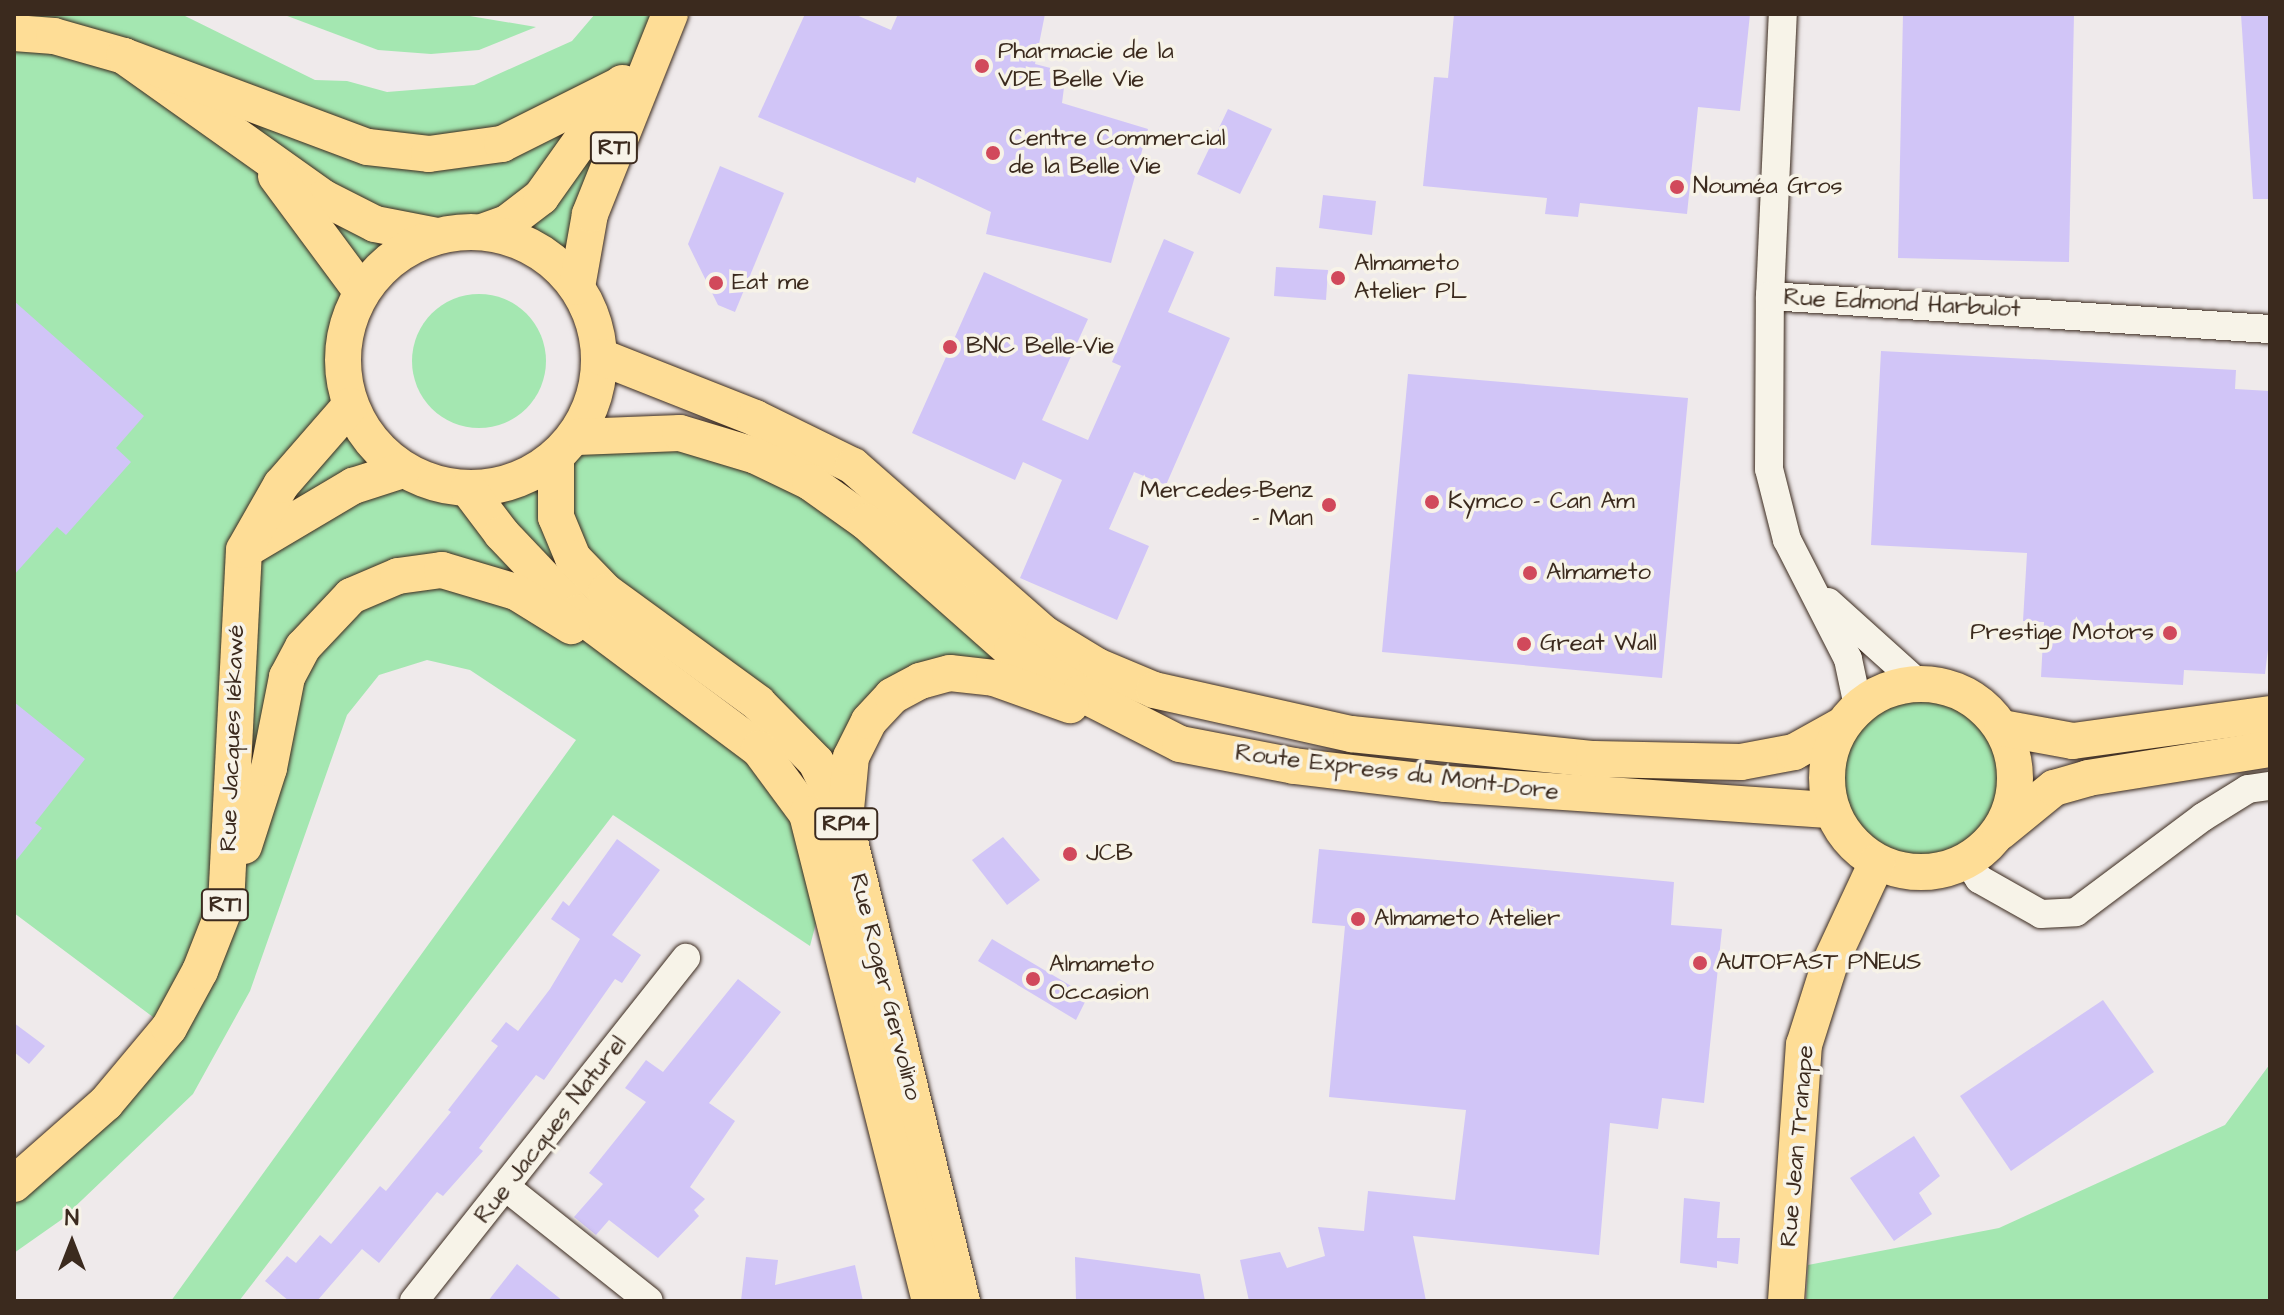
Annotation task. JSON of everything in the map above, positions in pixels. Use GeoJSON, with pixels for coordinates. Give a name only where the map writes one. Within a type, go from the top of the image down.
{"type":"FeatureCollection","features":[{"type":"Feature","properties":{"kind":"main road","name":"RT1"},"geometry":{"type":"LineString","coordinates":[[485,231],[507,223],[541,197],[670,14]]}},
{"type":"Feature","properties":{"kind":"main road","name":"RT1"},"geometry":{"type":"LineString","coordinates":[[577,287],[590,214],[670,14]]}},
{"type":"Feature","properties":{"kind":"main road"},"geometry":{"type":"LineString","coordinates":[[14,33],[54,36],[124,56],[368,147],[429,154],[502,144],[622,84]]}},
{"type":"Feature","properties":{"kind":"main road"},"geometry":{"type":"LineString","coordinates":[[124,56],[324,198],[375,224],[437,236]]}},
{"type":"Feature","properties":{"kind":"main road"},"geometry":{"type":"LineString","coordinates":[[254,146],[361,291]]}},
{"type":"Feature","properties":{"kind":"main road"},"geometry":{"type":"LineString","coordinates":[[485,231],[510,236],[550,257],[577,287],[601,357],[593,404],[566,447],[515,481],[468,489],[429,482],[403,470],[370,441],[350,406],[341,348],[361,291],[379,268],[416,243],[437,236],[485,231]]}},
{"type":"Feature","properties":{"kind":"main road","name":"Route Express du Mont-Dore"},"geometry":{"type":"LineString","coordinates":[[601,357],[755,418],[853,466],[1043,633],[1097,666],[1154,690],[1351,734],[1594,759],[1741,762],[1794,752],[1850,716]]}},
{"type":"Feature","properties":{"kind":"main road","name":"Rue Jacques Iékawé"},"geometry":{"type":"LineString","coordinates":[[14,1184],[106,1103],[169,1028],[226,905],[233,816],[237,605],[244,550],[281,485],[350,406]]}},
{"type":"Feature","properties":{"kind":"main road","name":"Route Express du Mont-Dore"},"geometry":{"type":"LineString","coordinates":[[566,447],[680,433],[756,456],[810,482],[866,522],[1012,651],[1080,693],[1180,744],[1294,766],[1446,784],[1832,810]]}},
{"type":"Feature","properties":{"kind":"main road","name":"Rue Roger Gervolino"},"geometry":{"type":"LineString","coordinates":[[566,447],[556,517],[573,558],[606,592],[758,703],[816,762],[845,821],[962,1301]]}},
{"type":"Feature","properties":{"kind":"main road"},"geometry":{"type":"LineString","coordinates":[[244,550],[353,486],[403,470]]}},
{"type":"Feature","properties":{"kind":"main road","name":"Rue Roger Gervolino"},"geometry":{"type":"LineString","coordinates":[[468,489],[502,534],[577,613],[759,749],[807,814],[930,1301]]}},
{"type":"Feature","properties":{"kind":"main road"},"geometry":{"type":"LineString","coordinates":[[226,905],[269,768],[287,677],[303,647],[351,596],[398,576],[442,570],[516,592],[686,697]]}},
{"type":"Feature","properties":{"kind":"main road"},"geometry":{"type":"LineString","coordinates":[[845,821],[851,757],[869,721],[892,696],[950,673],[994,678],[1180,744]]}},
{"type":"Feature","properties":{"kind":"main road"},"geometry":{"type":"LineString","coordinates":[[1999,833],[2011,808],[2016,781],[2002,728],[1966,694],[1918,683],[1886,690],[1850,716],[1829,753],[1826,782],[1832,810],[1850,840],[1877,862],[1929,872],[1967,861],[2054,788],[2088,778],[2270,749]]}},
{"type":"Feature","properties":{"kind":"main road"},"geometry":{"type":"LineString","coordinates":[[2002,728],[2073,741],[2270,714]]}},
{"type":"Feature","properties":{"kind":"main road","name":"Rue Jean Tranape"},"geometry":{"type":"LineString","coordinates":[[1786,1301],[1804,1045],[1830,963],[1877,862]]}},
{"type":"Feature","properties":{"kind":"street"},"geometry":{"type":"LineString","coordinates":[[1770,296],[1783,14]]}},
{"type":"Feature","properties":{"kind":"street","name":"Rue Edmond Harbulot"},"geometry":{"type":"LineString","coordinates":[[1850,716],[1848,659],[1819,594],[1787,540],[1769,469],[1770,296],[2270,329]]}},
{"type":"Feature","properties":{"kind":"street"},"geometry":{"type":"LineString","coordinates":[[1819,594],[1918,683]]}},
{"type":"Feature","properties":{"kind":"street"},"geometry":{"type":"LineString","coordinates":[[1967,861],[1979,879],[2041,914],[2076,912],[2203,817],[2248,789],[2270,786]]}},
{"type":"Feature","properties":{"kind":"street","name":"Rue Jacques Naturel"},"geometry":{"type":"LineString","coordinates":[[414,1301],[507,1188],[686,958]]}},
{"type":"Feature","properties":{"kind":"street"},"geometry":{"type":"LineString","coordinates":[[507,1188],[649,1301]]}},
{"type":"Feature","properties":{"kind":"green space"},"geometry":{"type":"Polygon","coordinates":[[[14,14],[181,14],[315,80],[347,81],[387,92],[474,85],[572,41],[595,14],[670,14],[570,276],[550,257],[510,236],[453,232],[416,243],[379,268],[361,291],[341,348],[350,406],[370,441],[403,470],[429,482],[468,489],[515,481],[577,437],[756,456],[1080,693],[950,673],[869,721],[810,946],[613,815],[239,1301],[171,1301],[576,740],[470,670],[427,660],[379,675],[347,715],[250,991],[193,1094],[61,1220],[14,1253],[14,1184],[169,1029],[14,913],[14,14]]]}},
{"type":"Feature","properties":{"kind":"green space"},"geometry":{"type":"Polygon","coordinates":[[[282,14],[458,14],[536,27],[479,50],[431,54],[378,50],[282,14]]]}},
{"type":"Feature","properties":{"kind":"green space"},"geometry":{"type":"Polygon","coordinates":[[[479,294],[505,299],[527,313],[541,335],[546,361],[541,387],[527,409],[505,423],[479,428],[453,423],[431,409],[417,387],[412,361],[417,335],[431,313],[453,299],[479,294]]]}},
{"type":"Feature","properties":{"kind":"green space"},"geometry":{"type":"Polygon","coordinates":[[[1922,701],[1953,708],[1979,725],[1996,751],[2003,782],[1996,813],[1979,839],[1953,856],[1922,863],[1891,856],[1865,839],[1848,813],[1841,782],[1848,751],[1865,725],[1891,708],[1922,701]]]}},
{"type":"Feature","properties":{"kind":"green space"},"geometry":{"type":"Polygon","coordinates":[[[2270,1064],[2270,1301],[1806,1301],[1808,1265],[1999,1228],[2225,1125],[2270,1064]]]}},
{"type":"Feature","properties":{"kind":"building","name":"Centre Commercial de la Belle Vie"},"geometry":{"type":"Polygon","coordinates":[[[805,14],[854,14],[891,30],[898,14],[1045,14],[1035,64],[1066,72],[1062,103],[1148,129],[1111,263],[986,234],[991,212],[917,177],[915,183],[758,117],[805,14]]]}},
{"type":"Feature","properties":{"kind":"building"},"geometry":{"type":"Polygon","coordinates":[[[1454,14],[1750,14],[1740,111],[1698,107],[1687,214],[1580,203],[1578,217],[1545,214],[1547,198],[1423,186],[1434,77],[1448,78],[1454,14]]]}},
{"type":"Feature","properties":{"kind":"building"},"geometry":{"type":"Polygon","coordinates":[[[1903,14],[2074,14],[2069,262],[1898,258],[1903,14]]]}},
{"type":"Feature","properties":{"kind":"building"},"geometry":{"type":"Polygon","coordinates":[[[2241,14],[2270,14],[2270,199],[2253,199],[2241,14]]]}},
{"type":"Feature","properties":{"kind":"building"},"geometry":{"type":"Polygon","coordinates":[[[1228,109],[1272,129],[1240,194],[1197,174],[1228,109]]]}},
{"type":"Feature","properties":{"kind":"building"},"geometry":{"type":"Polygon","coordinates":[[[720,166],[784,193],[735,312],[718,305],[688,244],[720,166]]]}},
{"type":"Feature","properties":{"kind":"building"},"geometry":{"type":"Polygon","coordinates":[[[1323,195],[1376,201],[1372,235],[1319,228],[1323,195]]]}},
{"type":"Feature","properties":{"kind":"building"},"geometry":{"type":"Polygon","coordinates":[[[1164,239],[1194,252],[1168,312],[1230,338],[1166,485],[1134,472],[1109,529],[1149,546],[1117,620],[1020,578],[1062,480],[1023,462],[1015,480],[912,433],[984,272],[1088,319],[1042,420],[1088,440],[1121,366],[1112,362],[1164,239]]]}},
{"type":"Feature","properties":{"kind":"building"},"geometry":{"type":"Polygon","coordinates":[[[1276,267],[1328,270],[1326,300],[1274,296],[1276,267]]]}},
{"type":"Feature","properties":{"kind":"building"},"geometry":{"type":"Polygon","coordinates":[[[14,301],[144,416],[116,448],[131,462],[66,535],[57,527],[14,575],[14,301]]]}},
{"type":"Feature","properties":{"kind":"building"},"geometry":{"type":"Polygon","coordinates":[[[1881,351],[2236,370],[2235,389],[2270,391],[2270,633],[2265,674],[2184,670],[2183,685],[2041,677],[2044,622],[2023,621],[2027,553],[1871,545],[1881,351]]]}},
{"type":"Feature","properties":{"kind":"building","name":"Almameto"},"geometry":{"type":"Polygon","coordinates":[[[1408,374],[1688,398],[1662,678],[1382,652],[1408,374]]]}},
{"type":"Feature","properties":{"kind":"building"},"geometry":{"type":"Polygon","coordinates":[[[14,702],[85,759],[35,823],[42,828],[14,863],[14,702]]]}},
{"type":"Feature","properties":{"kind":"building"},"geometry":{"type":"Polygon","coordinates":[[[1003,837],[1040,880],[1007,905],[972,860],[1003,837]]]}},
{"type":"Feature","properties":{"kind":"building"},"geometry":{"type":"Polygon","coordinates":[[[617,839],[660,870],[612,935],[641,955],[622,983],[615,979],[544,1080],[536,1075],[479,1148],[483,1151],[443,1196],[437,1192],[379,1263],[362,1249],[317,1301],[289,1301],[265,1281],[287,1256],[296,1263],[320,1235],[331,1244],[380,1186],[386,1191],[451,1112],[448,1110],[498,1046],[491,1041],[506,1022],[518,1031],[550,989],[580,939],[551,919],[563,901],[569,906],[617,839]]]}},
{"type":"Feature","properties":{"kind":"building"},"geometry":{"type":"Polygon","coordinates":[[[1319,849],[1674,882],[1671,925],[1722,929],[1704,1103],[1662,1098],[1658,1129],[1610,1123],[1599,1255],[1413,1236],[1426,1301],[1249,1301],[1240,1260],[1280,1252],[1287,1268],[1325,1256],[1318,1227],[1364,1231],[1368,1191],[1455,1200],[1466,1110],[1329,1097],[1345,926],[1312,923],[1319,849]]]}},
{"type":"Feature","properties":{"kind":"building","name":"Almameto Occasion"},"geometry":{"type":"Polygon","coordinates":[[[992,939],[1088,996],[1076,1020],[978,961],[992,939]]]}},
{"type":"Feature","properties":{"kind":"building"},"geometry":{"type":"Polygon","coordinates":[[[738,979],[781,1012],[709,1103],[735,1121],[690,1187],[705,1199],[694,1210],[699,1216],[658,1258],[609,1220],[596,1235],[574,1217],[603,1184],[589,1173],[646,1102],[625,1088],[646,1060],[663,1072],[738,979]]]}},
{"type":"Feature","properties":{"kind":"building"},"geometry":{"type":"Polygon","coordinates":[[[2103,1000],[2154,1072],[2011,1171],[1960,1096],[2103,1000]]]}},
{"type":"Feature","properties":{"kind":"building"},"geometry":{"type":"Polygon","coordinates":[[[14,1023],[45,1046],[29,1064],[14,1052],[14,1023]]]}},
{"type":"Feature","properties":{"kind":"building"},"geometry":{"type":"Polygon","coordinates":[[[1914,1136],[1940,1176],[1919,1193],[1932,1214],[1894,1241],[1850,1178],[1914,1136]]]}},
{"type":"Feature","properties":{"kind":"building"},"geometry":{"type":"Polygon","coordinates":[[[1684,1198],[1720,1202],[1717,1238],[1740,1238],[1738,1264],[1717,1261],[1717,1268],[1680,1263],[1684,1198]]]}},
{"type":"Feature","properties":{"kind":"building"},"geometry":{"type":"Polygon","coordinates":[[[746,1257],[778,1260],[775,1285],[855,1265],[863,1301],[741,1301],[746,1257]]]}},
{"type":"Feature","properties":{"kind":"building"},"geometry":{"type":"Polygon","coordinates":[[[1075,1257],[1200,1274],[1205,1301],[1076,1301],[1075,1257]]]}},
{"type":"Feature","properties":{"kind":"building"},"geometry":{"type":"Polygon","coordinates":[[[517,1264],[563,1301],[488,1301],[517,1264]]]}},
{"type":"Feature","properties":{"kind":"place","name":"Pharmacie de la VDE Belle Vie"},"geometry":{"type":"Point","coordinates":[982,66]}},
{"type":"Feature","properties":{"kind":"place","name":"Centre Commercial de la Belle Vie"},"geometry":{"type":"Point","coordinates":[993,153]}},
{"type":"Feature","properties":{"kind":"place","name":"Nouméa Gros"},"geometry":{"type":"Point","coordinates":[1677,187]}},
{"type":"Feature","properties":{"kind":"place","name":"Almameto Atelier PL"},"geometry":{"type":"Point","coordinates":[1338,278]}},
{"type":"Feature","properties":{"kind":"place","name":"Eat me"},"geometry":{"type":"Point","coordinates":[716,283]}},
{"type":"Feature","properties":{"kind":"place","name":"BNC Belle-Vie"},"geometry":{"type":"Point","coordinates":[950,347]}},
{"type":"Feature","properties":{"kind":"place","name":"Kymco - Can Am"},"geometry":{"type":"Point","coordinates":[1432,502]}},
{"type":"Feature","properties":{"kind":"place","name":"Mercedes-Benz - Man"},"geometry":{"type":"Point","coordinates":[1329,505]}},
{"type":"Feature","properties":{"kind":"place","name":"Almameto"},"geometry":{"type":"Point","coordinates":[1530,573]}},
{"type":"Feature","properties":{"kind":"place","name":"Prestige Motors"},"geometry":{"type":"Point","coordinates":[2170,633]}},
{"type":"Feature","properties":{"kind":"place","name":"Great Wall"},"geometry":{"type":"Point","coordinates":[1524,644]}},
{"type":"Feature","properties":{"kind":"place","name":"JCB"},"geometry":{"type":"Point","coordinates":[1070,854]}},
{"type":"Feature","properties":{"kind":"place","name":"Almameto Atelier"},"geometry":{"type":"Point","coordinates":[1358,919]}},
{"type":"Feature","properties":{"kind":"place","name":"AUTOFAST PNEUS"},"geometry":{"type":"Point","coordinates":[1700,963]}},
{"type":"Feature","properties":{"kind":"place","name":"Almameto Occasion"},"geometry":{"type":"Point","coordinates":[1033,979]}}]}
